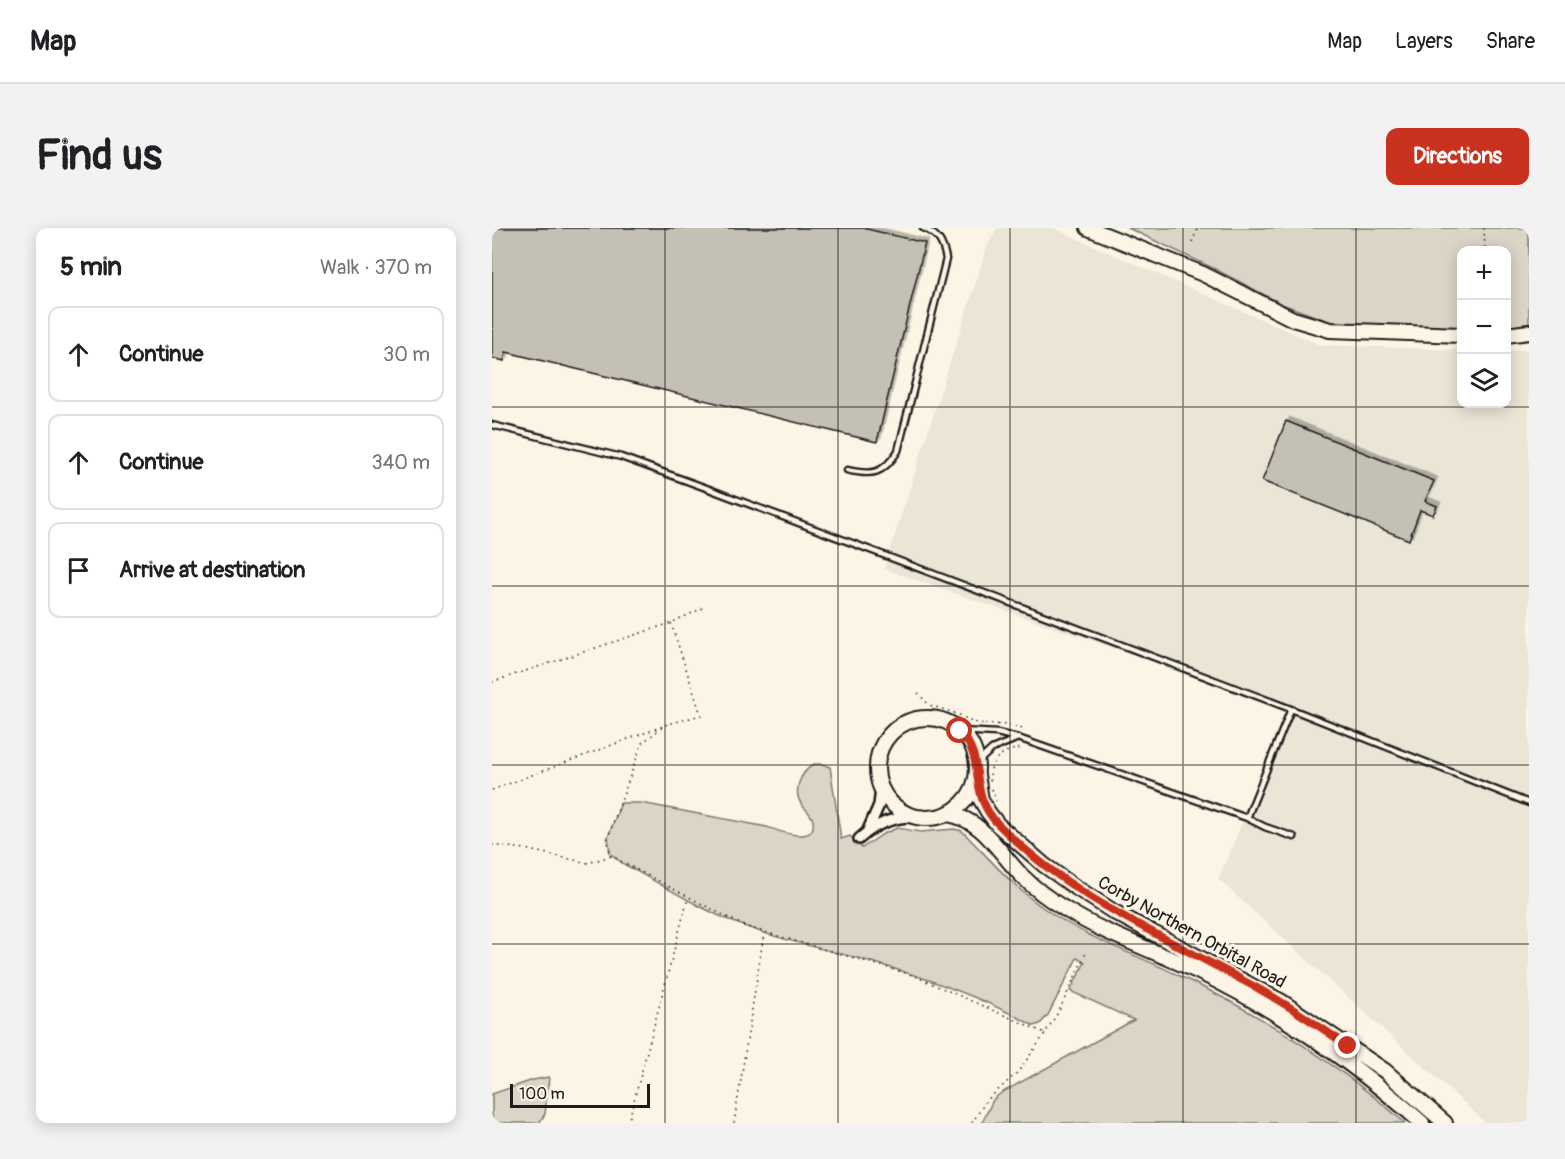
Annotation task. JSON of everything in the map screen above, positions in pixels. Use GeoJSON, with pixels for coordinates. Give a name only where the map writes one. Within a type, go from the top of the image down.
{"type":"FeatureCollection","features":[{"type":"Feature","properties":{"kind":"street"},"geometry":{"type":"LineString","coordinates":[[1088,228],[1203,274],[1293,319],[1330,330],[1457,335]]}},
{"type":"Feature","properties":{"kind":"street"},"geometry":{"type":"LineString","coordinates":[[1511,334],[1529,332]]}},
{"type":"Feature","properties":{"kind":"street"},"geometry":{"type":"LineString","coordinates":[[881,789],[879,805],[863,836],[892,819],[937,818],[948,814],[962,804],[972,791],[977,769],[974,751],[960,731],[948,723],[935,719],[920,719],[905,723],[892,732],[882,745],[877,759],[877,774],[881,789],[900,811],[913,817]]}},
{"type":"Feature","properties":{"kind":"street","name":"Corby Northern Orbital Road"},"geometry":{"type":"LineString","coordinates":[[977,769],[981,800],[988,812],[998,825],[1044,865],[1114,912],[1282,1002],[1385,1071],[1445,1123]]}},
{"type":"Feature","properties":{"kind":"street","name":"Corby Northern Orbital Road"},"geometry":{"type":"LineString","coordinates":[[948,814],[972,821],[1023,877],[1068,911],[1111,933],[1198,971],[1279,1016],[1314,1037],[1384,1089],[1422,1123]]}},
{"type":"Feature","properties":{"kind":"lane"},"geometry":{"type":"LineString","coordinates":[[847,470],[876,473],[889,465],[898,452],[946,260],[943,242],[932,231],[923,228]]}},
{"type":"Feature","properties":{"kind":"lane"},"geometry":{"type":"LineString","coordinates":[[492,425],[632,461],[1291,710],[1529,803]]}},
{"type":"Feature","properties":{"kind":"lane"},"geometry":{"type":"LineString","coordinates":[[1247,818],[1291,710]]}},
{"type":"Feature","properties":{"kind":"lane"},"geometry":{"type":"LineString","coordinates":[[960,731],[1018,738],[1247,818],[1265,828],[1294,837]]}},
{"type":"Feature","properties":{"kind":"lane"},"geometry":{"type":"LineString","coordinates":[[977,769],[992,749],[1018,738]]}},
{"type":"Feature","properties":{"kind":"path"},"geometry":{"type":"LineString","coordinates":[[1192,242],[1198,228]]}},
{"type":"Feature","properties":{"kind":"path"},"geometry":{"type":"LineString","coordinates":[[1484,228],[1485,246]]}},
{"type":"Feature","properties":{"kind":"path"},"geometry":{"type":"LineString","coordinates":[[492,682],[671,623],[703,608]]}},
{"type":"Feature","properties":{"kind":"path"},"geometry":{"type":"LineString","coordinates":[[492,790],[665,725],[701,715],[671,623]]}},
{"type":"Feature","properties":{"kind":"path"},"geometry":{"type":"LineString","coordinates":[[918,693],[929,705],[958,714],[972,722],[1008,725],[1023,729]]}},
{"type":"Feature","properties":{"kind":"path"},"geometry":{"type":"LineString","coordinates":[[984,724],[986,733]]}},
{"type":"Feature","properties":{"kind":"path"},"geometry":{"type":"LineString","coordinates":[[610,856],[607,840],[642,743],[665,725]]}},
{"type":"Feature","properties":{"kind":"path"},"geometry":{"type":"LineString","coordinates":[[996,803],[990,786],[990,770],[999,756],[1013,749],[1023,748]]}},
{"type":"Feature","properties":{"kind":"path"},"geometry":{"type":"LineString","coordinates":[[492,845],[525,849],[588,863],[610,856],[744,926],[912,975],[1045,1033]]}},
{"type":"Feature","properties":{"kind":"path"},"geometry":{"type":"LineString","coordinates":[[628,1123],[688,897]]}},
{"type":"Feature","properties":{"kind":"path"},"geometry":{"type":"LineString","coordinates":[[734,1123],[764,932]]}},
{"type":"Feature","properties":{"kind":"path"},"geometry":{"type":"LineString","coordinates":[[972,1123],[986,1101],[1018,1072],[1045,1033],[1059,1011],[1086,951]]}},
{"type":"Feature","properties":{"kind":"shaded area"},"geometry":{"type":"Polygon","coordinates":[[[997,228],[1053,228],[1320,345],[1457,350],[1457,408],[1511,408],[1511,351],[1529,349],[1529,1123],[1486,1123],[1218,879],[1291,709],[884,569],[988,244],[997,228]]]}},
{"type":"Feature","properties":{"kind":"shaded area"},"geometry":{"type":"Polygon","coordinates":[[[1128,228],[1529,228],[1529,329],[1511,331],[1511,246],[1457,246],[1457,332],[1331,322],[1282,304],[1128,228]]]}},
{"type":"Feature","properties":{"kind":"shaded area"},"geometry":{"type":"Polygon","coordinates":[[[814,764],[830,767],[841,839],[850,836],[862,848],[897,828],[921,832],[954,829],[962,831],[1012,882],[1045,909],[1077,929],[1210,991],[1269,1024],[1353,1080],[1405,1123],[982,1123],[993,1100],[1001,1093],[1134,1020],[1070,991],[1085,962],[1077,958],[1048,1015],[1040,1024],[1034,1026],[969,995],[924,978],[780,938],[736,923],[707,910],[622,863],[610,853],[608,837],[621,803],[641,803],[767,827],[796,835],[809,833],[813,829],[813,821],[799,800],[798,788],[801,777],[814,764]]]}},
{"type":"Feature","properties":{"kind":"shaded area"},"geometry":{"type":"Polygon","coordinates":[[[549,1077],[545,1114],[539,1123],[492,1123],[492,1094],[549,1077]]]}},
{"type":"Feature","properties":{"kind":"building"},"geometry":{"type":"Polygon","coordinates":[[[492,228],[863,228],[925,243],[877,442],[506,352],[504,361],[492,358],[492,228]]]}},
{"type":"Feature","properties":{"kind":"building"},"geometry":{"type":"Polygon","coordinates":[[[1286,421],[1434,481],[1425,501],[1437,506],[1433,515],[1420,510],[1409,540],[1262,481],[1286,421]]]}},
{"type":"Feature","properties":{"kind":"route"},"geometry":{"type":"LineString","coordinates":[[960,731],[974,751],[978,788],[981,800],[988,812],[998,825],[1044,865],[1114,912],[1282,1002],[1348,1046]]}}]}
